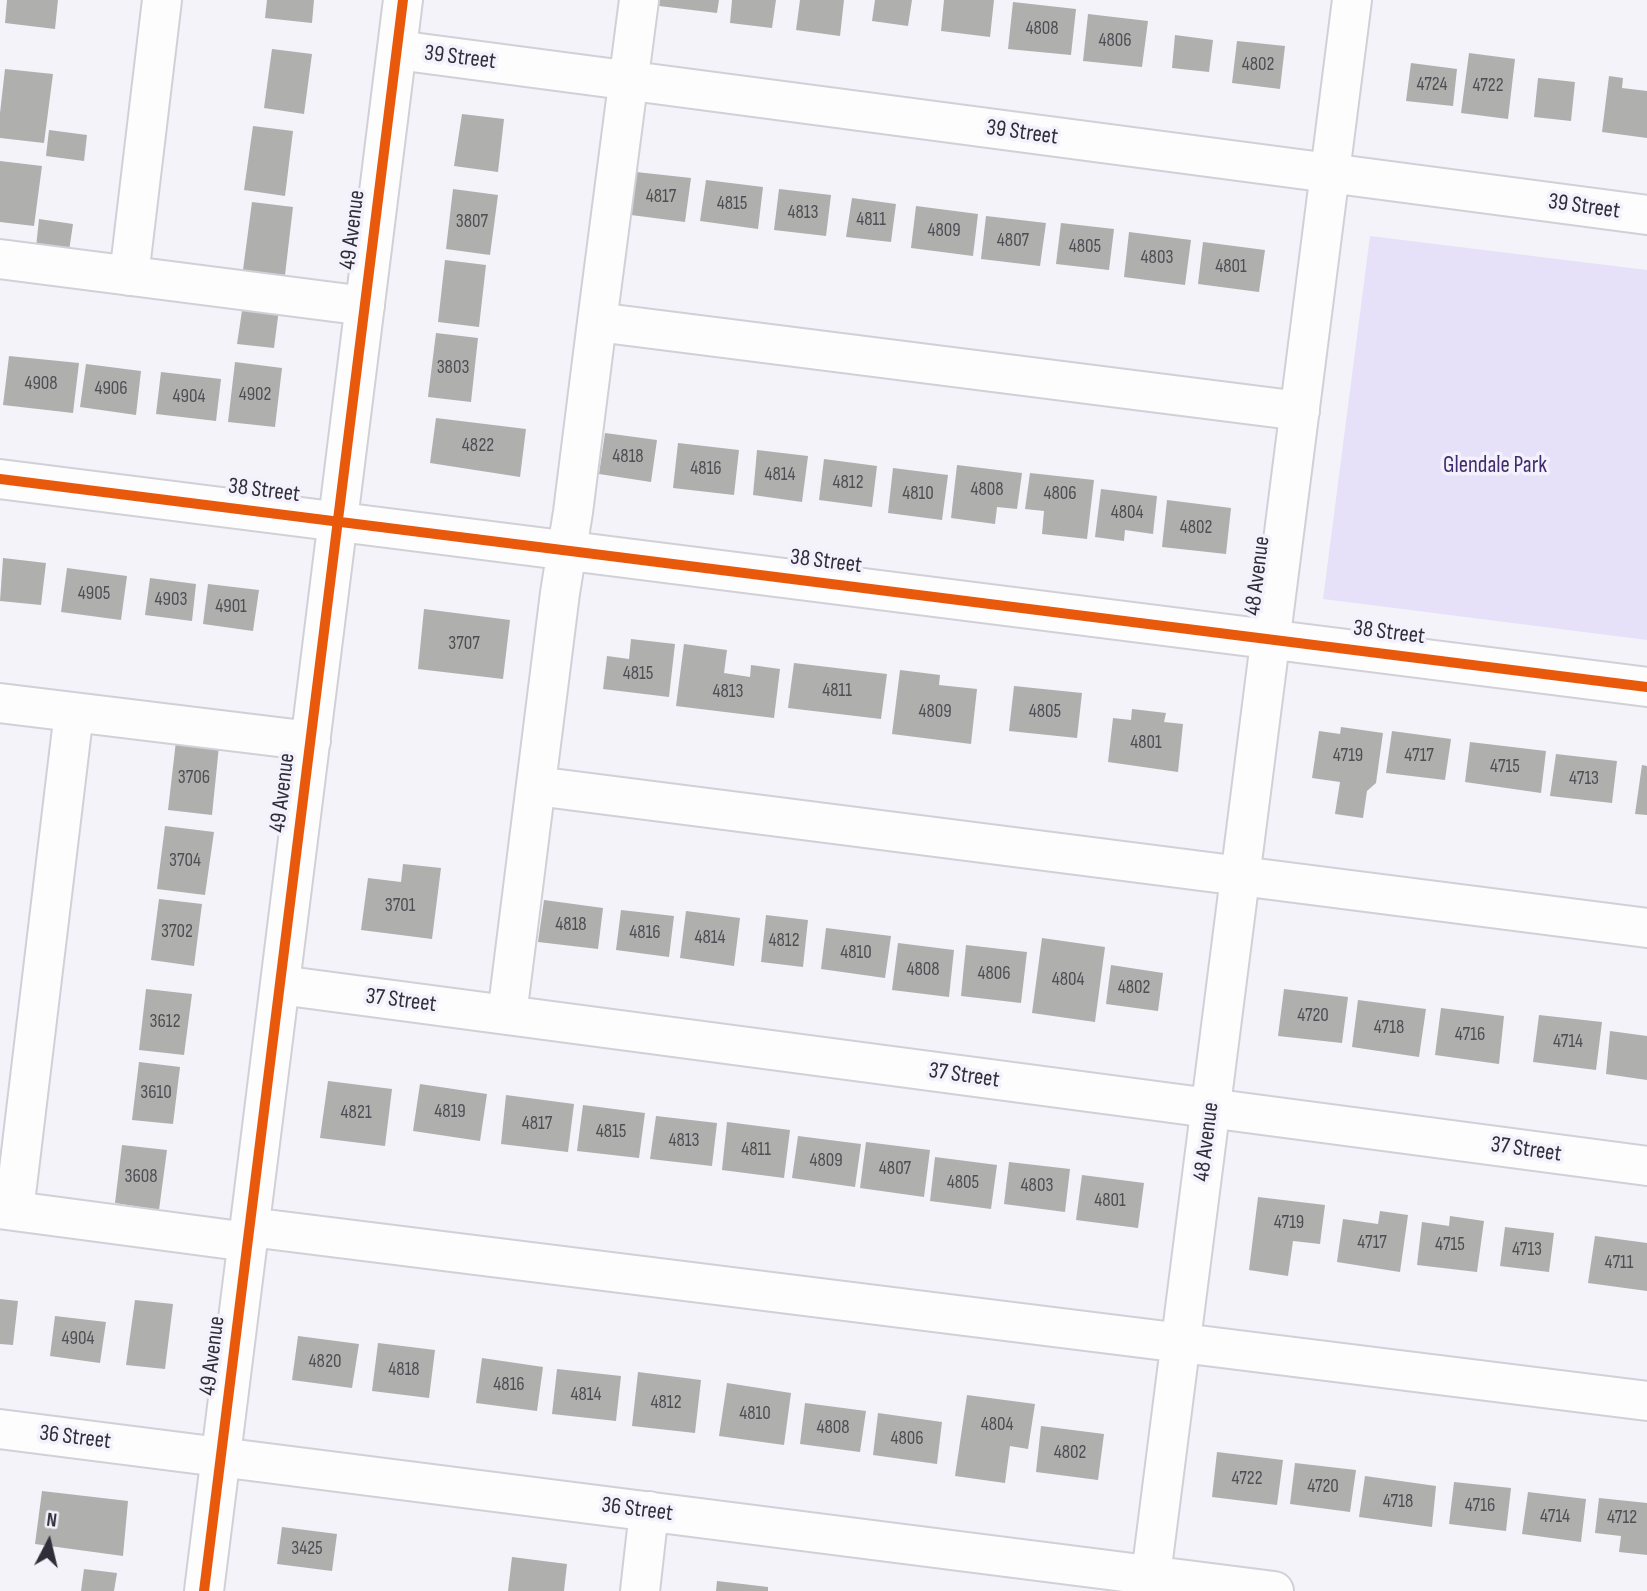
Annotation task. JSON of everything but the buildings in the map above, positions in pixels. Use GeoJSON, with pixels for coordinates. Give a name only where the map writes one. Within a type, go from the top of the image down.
{"type":"FeatureCollection","features":[{"type":"Feature","properties":{"kind":"street"},"geometry":{"type":"LineString","coordinates":[[129,275],[162,0]]}},
{"type":"Feature","properties":{"kind":"street","name":"49 Avenue"},"geometry":{"type":"LineString","coordinates":[[204,1591],[403,0]]}},
{"type":"Feature","properties":{"kind":"street"},"geometry":{"type":"LineString","coordinates":[[508,1015],[639,0]]}},
{"type":"Feature","properties":{"kind":"street","name":"48 Avenue"},"geometry":{"type":"LineString","coordinates":[[1151,1575],[1352,0]]}},
{"type":"Feature","properties":{"kind":"street","name":"39 Street"},"geometry":{"type":"LineString","coordinates":[[397,50],[1647,215]]}},
{"type":"Feature","properties":{"kind":"street"},"geometry":{"type":"LineString","coordinates":[[0,259],[365,306]]}},
{"type":"Feature","properties":{"kind":"street"},"geometry":{"type":"LineString","coordinates":[[597,322],[1300,411]]}},
{"type":"Feature","properties":{"kind":"street","name":"38 Street"},"geometry":{"type":"LineString","coordinates":[[0,479],[1647,687]]}},
{"type":"Feature","properties":{"kind":"street"},"geometry":{"type":"LineString","coordinates":[[0,703],[311,741]]}},
{"type":"Feature","properties":{"kind":"street"},"geometry":{"type":"LineString","coordinates":[[74,712],[7,1210],[249,1234],[1181,1343],[1647,1401]]}},
{"type":"Feature","properties":{"kind":"street"},"geometry":{"type":"LineString","coordinates":[[536,786],[1647,928]]}},
{"type":"Feature","properties":{"kind":"street","name":"37 Street"},"geometry":{"type":"LineString","coordinates":[[280,985],[1647,1166]]}},
{"type":"Feature","properties":{"kind":"street","name":"36 Street"},"geometry":{"type":"LineString","coordinates":[[0,1429],[1274,1591]]}},
{"type":"Feature","properties":{"kind":"street"},"geometry":{"type":"LineString","coordinates":[[639,1591],[649,1511]]}},
{"type":"Feature","properties":{"kind":"green space","name":"Glendale Park"},"geometry":{"type":"Polygon","coordinates":[[[1370,236],[1647,270],[1647,640],[1323,599],[1370,236]]]}},
{"type":"Feature","properties":{"kind":"cycle path"},"geometry":{"type":"LineString","coordinates":[[204,1591],[403,0]]}},
{"type":"Feature","properties":{"kind":"cycle path"},"geometry":{"type":"LineString","coordinates":[[0,479],[1647,687]]}}]}
